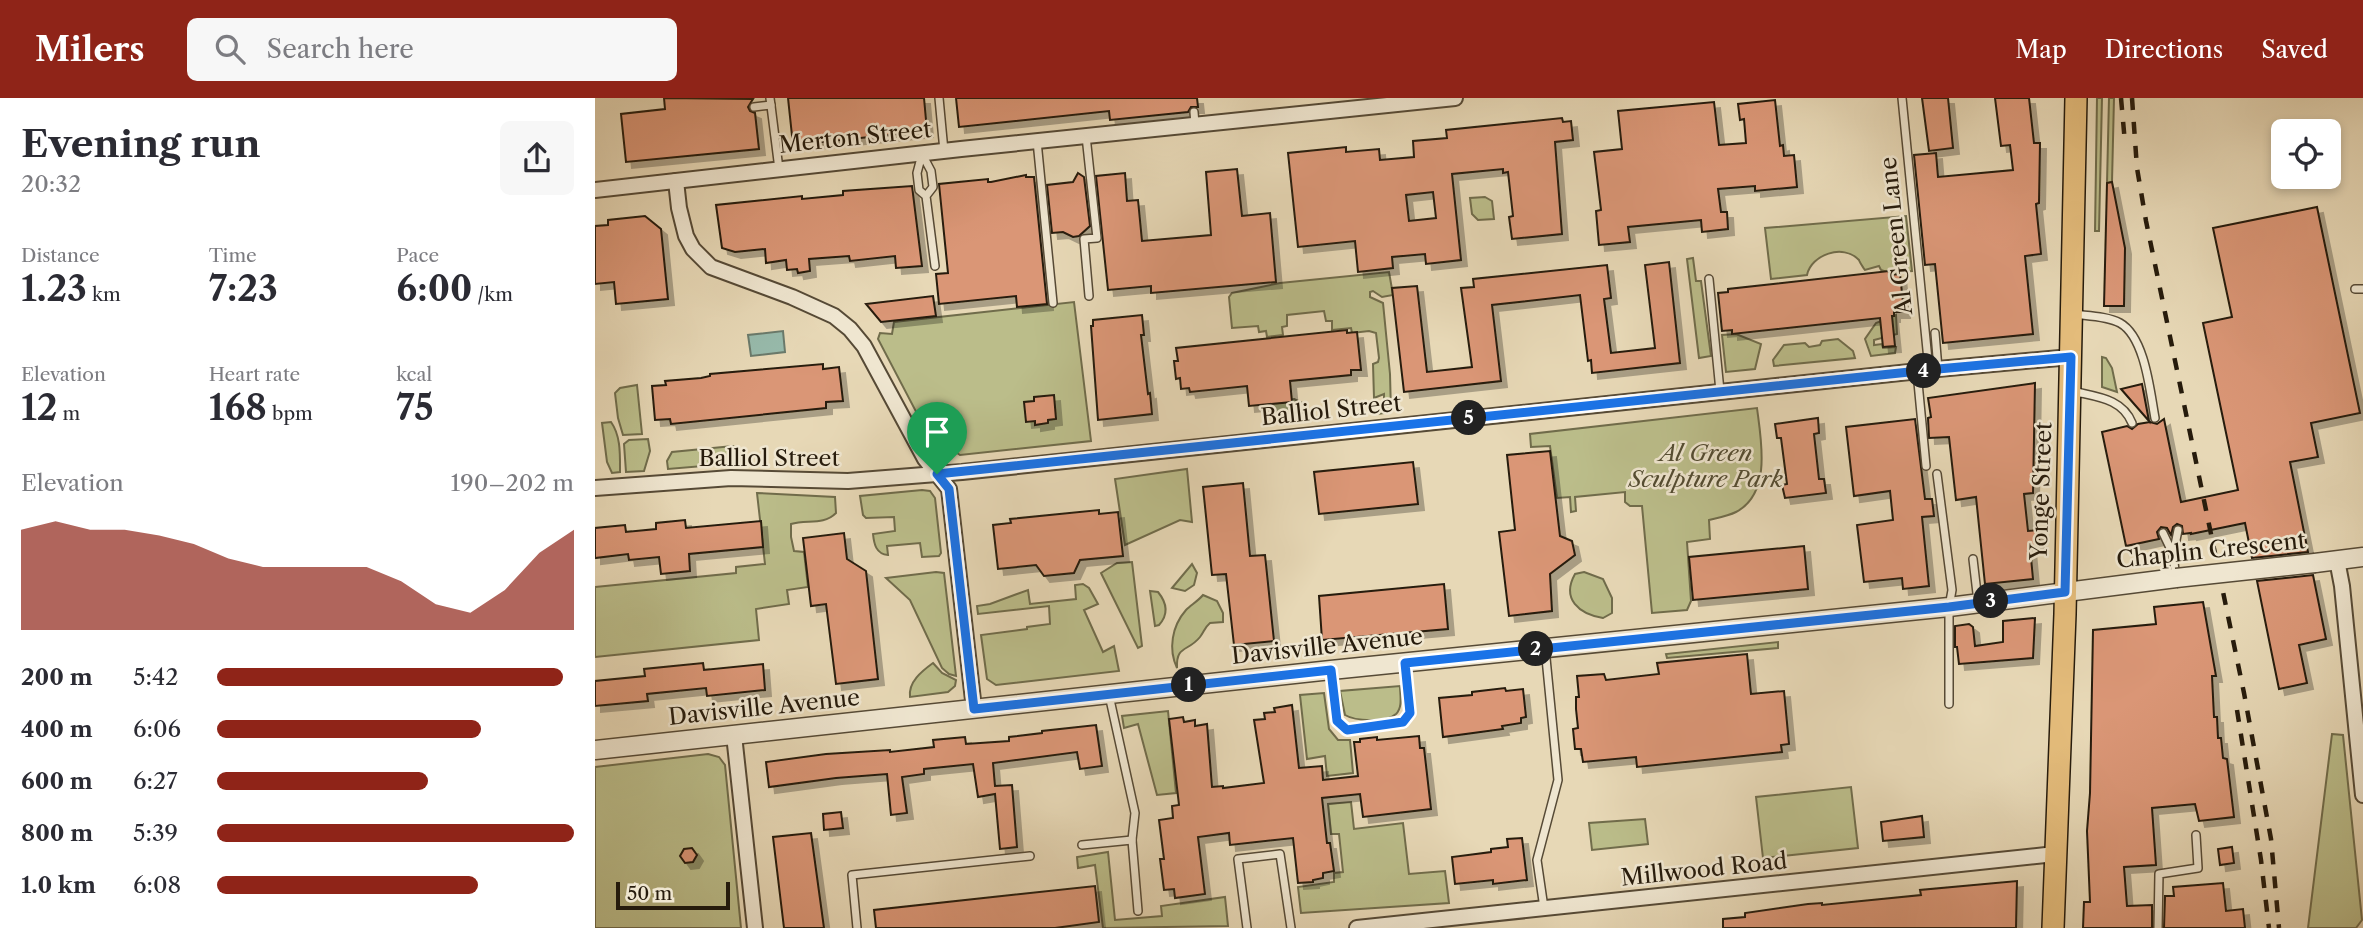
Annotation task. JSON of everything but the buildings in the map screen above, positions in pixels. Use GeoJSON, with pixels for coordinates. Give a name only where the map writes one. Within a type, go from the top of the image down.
{"type":"FeatureCollection","features":[{"type":"Feature","properties":{"kind":"main road","name":"Yonge Street"},"geometry":{"type":"LineString","coordinates":[[2053,928],[2065,592],[2076,98]]}},
{"type":"Feature","properties":{"kind":"street","name":"Merton Street"},"geometry":{"type":"LineString","coordinates":[[595,190],[1086,136],[1195,118],[1455,98]]}},
{"type":"Feature","properties":{"kind":"street"},"geometry":{"type":"LineString","coordinates":[[677,181],[679,208],[686,236],[693,249],[711,267],[824,311],[850,329],[864,346],[925,459],[949,489],[974,709]]}},
{"type":"Feature","properties":{"kind":"street","name":"Balliol Street"},"geometry":{"type":"LineString","coordinates":[[595,488],[731,478],[848,481],[937,474],[2071,357]]}},
{"type":"Feature","properties":{"kind":"street","name":"Chaplin Crescent"},"geometry":{"type":"LineString","coordinates":[[2065,592],[2363,557]]}},
{"type":"Feature","properties":{"kind":"street"},"geometry":{"type":"LineString","coordinates":[[2337,560],[2342,586],[2363,795]]}},
{"type":"Feature","properties":{"kind":"street","name":"Davisville Avenue"},"geometry":{"type":"LineString","coordinates":[[595,750],[1331,670],[1949,607],[2065,592]]}},
{"type":"Feature","properties":{"kind":"street"},"geometry":{"type":"LineString","coordinates":[[734,735],[755,928]]}},
{"type":"Feature","properties":{"kind":"street","name":"Millwood Road"},"geometry":{"type":"LineString","coordinates":[[1357,928],[1397,926],[2055,854]]}},
{"type":"Feature","properties":{"kind":"lane"},"geometry":{"type":"LineString","coordinates":[[939,98],[944,151]]}},
{"type":"Feature","properties":{"kind":"lane","name":"Al Green Lane"},"geometry":{"type":"LineString","coordinates":[[1902,98],[1928,370]]}},
{"type":"Feature","properties":{"kind":"lane"},"geometry":{"type":"LineString","coordinates":[[754,107],[771,101],[779,169]]}},
{"type":"Feature","properties":{"kind":"lane"},"geometry":{"type":"LineString","coordinates":[[1086,136],[1097,237],[1084,239],[1089,296]]}},
{"type":"Feature","properties":{"kind":"lane"},"geometry":{"type":"LineString","coordinates":[[1037,141],[1053,303]]}},
{"type":"Feature","properties":{"kind":"lane"},"geometry":{"type":"LineString","coordinates":[[922,153],[931,171],[933,187],[926,196]]}},
{"type":"Feature","properties":{"kind":"lane"},"geometry":{"type":"LineString","coordinates":[[922,153],[917,173],[919,190],[926,196],[935,266]]}},
{"type":"Feature","properties":{"kind":"lane"},"geometry":{"type":"LineString","coordinates":[[1709,279],[1720,392]]}},
{"type":"Feature","properties":{"kind":"lane"},"geometry":{"type":"LineString","coordinates":[[2072,314],[2118,322],[2134,334],[2140,348],[2155,418]]}},
{"type":"Feature","properties":{"kind":"lane"},"geometry":{"type":"LineString","coordinates":[[1926,466],[1920,386],[1928,370],[1935,333]]}},
{"type":"Feature","properties":{"kind":"lane"},"geometry":{"type":"LineString","coordinates":[[2070,390],[2118,403],[2128,412],[2132,423]]}},
{"type":"Feature","properties":{"kind":"lane"},"geometry":{"type":"LineString","coordinates":[[1937,474],[1952,590],[1949,607],[1949,704]]}},
{"type":"Feature","properties":{"kind":"lane"},"geometry":{"type":"LineString","coordinates":[[2173,555],[2178,530]]}},
{"type":"Feature","properties":{"kind":"lane"},"geometry":{"type":"LineString","coordinates":[[2163,533],[2173,555],[2176,579]]}},
{"type":"Feature","properties":{"kind":"lane"},"geometry":{"type":"LineString","coordinates":[[1973,559],[1978,603]]}},
{"type":"Feature","properties":{"kind":"lane"},"geometry":{"type":"LineString","coordinates":[[1544,909],[1537,860],[1558,780],[1545,648]]}},
{"type":"Feature","properties":{"kind":"lane"},"geometry":{"type":"LineString","coordinates":[[1331,670],[1337,721],[1347,730],[1364,729],[1403,722],[1410,713],[1405,663]]}},
{"type":"Feature","properties":{"kind":"lane"},"geometry":{"type":"LineString","coordinates":[[1108,694],[1135,813],[1132,840],[1138,912]]}},
{"type":"Feature","properties":{"kind":"lane"},"geometry":{"type":"LineString","coordinates":[[2158,928],[2159,874],[2198,868],[2196,835]]}},
{"type":"Feature","properties":{"kind":"lane"},"geometry":{"type":"LineString","coordinates":[[1082,845],[1132,840]]}},
{"type":"Feature","properties":{"kind":"lane"},"geometry":{"type":"LineString","coordinates":[[1247,928],[1238,859],[1280,854],[1291,928]]}},
{"type":"Feature","properties":{"kind":"lane"},"geometry":{"type":"LineString","coordinates":[[857,928],[852,876],[1030,856]]}},
{"type":"Feature","properties":{"kind":"green space"},"geometry":{"type":"Polygon","coordinates":[[[2097,98],[2102,98],[2099,231],[2095,231],[2097,98]]]}},
{"type":"Feature","properties":{"kind":"green space"},"geometry":{"type":"Polygon","coordinates":[[[2109,98],[2114,98],[2112,182],[2107,183],[2109,98]]]}},
{"type":"Feature","properties":{"kind":"green space"},"geometry":{"type":"Polygon","coordinates":[[[1485,197],[1492,201],[1494,219],[1478,220],[1472,214],[1470,198],[1485,197]]]}},
{"type":"Feature","properties":{"kind":"green space"},"geometry":{"type":"Polygon","coordinates":[[[1906,216],[1912,271],[1890,273],[1881,270],[1879,266],[1865,270],[1852,255],[1837,252],[1821,257],[1807,275],[1771,279],[1765,228],[1906,216]]]}},
{"type":"Feature","properties":{"kind":"green space"},"geometry":{"type":"Polygon","coordinates":[[[1693,258],[1696,281],[1701,281],[1711,356],[1699,358],[1687,259],[1693,258]]]}},
{"type":"Feature","properties":{"kind":"green space"},"geometry":{"type":"Polygon","coordinates":[[[1389,272],[1393,295],[1382,297],[1373,291],[1370,292],[1370,297],[1383,303],[1391,412],[1378,414],[1384,403],[1384,394],[1374,398],[1373,364],[1378,362],[1379,358],[1376,333],[1352,333],[1351,328],[1332,330],[1332,321],[1326,321],[1324,311],[1287,315],[1287,326],[1282,327],[1283,335],[1267,337],[1266,331],[1259,332],[1258,326],[1232,328],[1229,297],[1232,293],[1280,283],[1389,272]]]}},
{"type":"Feature","properties":{"kind":"green space"},"geometry":{"type":"Polygon","coordinates":[[[1074,302],[1091,441],[960,455],[923,425],[878,339],[880,333],[892,334],[894,322],[1074,302]]]}},
{"type":"Feature","properties":{"kind":"green space"},"geometry":{"type":"Polygon","coordinates":[[[1896,315],[1897,334],[1874,340],[1874,345],[1882,344],[1883,348],[1896,347],[1895,353],[1871,356],[1865,339],[1876,323],[1896,315]]]}},
{"type":"Feature","properties":{"kind":"green space"},"geometry":{"type":"Polygon","coordinates":[[[1736,334],[1761,344],[1755,369],[1726,372],[1722,335],[1736,334]]]}},
{"type":"Feature","properties":{"kind":"green space"},"geometry":{"type":"Polygon","coordinates":[[[1838,339],[1853,351],[1855,358],[1774,366],[1773,360],[1784,345],[1805,343],[1809,347],[1820,345],[1822,341],[1838,339]]]}},
{"type":"Feature","properties":{"kind":"green space"},"geometry":{"type":"Polygon","coordinates":[[[2102,357],[2106,358],[2112,368],[2117,392],[2102,387],[2102,357]]]}},
{"type":"Feature","properties":{"kind":"green space"},"geometry":{"type":"Polygon","coordinates":[[[637,385],[642,434],[623,435],[615,393],[620,388],[637,385]]]}},
{"type":"Feature","properties":{"kind":"green space"},"geometry":{"type":"Polygon","coordinates":[[[1294,399],[1307,405],[1305,413],[1278,413],[1270,403],[1294,399]]]}},
{"type":"Feature","properties":{"kind":"green space","name":"Al Green Sculpture Park"},"geometry":{"type":"Polygon","coordinates":[[[1757,408],[1762,465],[1755,492],[1736,512],[1709,520],[1710,539],[1687,542],[1691,601],[1687,610],[1652,613],[1642,506],[1630,506],[1625,502],[1625,492],[1575,497],[1576,511],[1571,512],[1570,497],[1557,498],[1550,446],[1531,447],[1530,434],[1757,408]]]}},
{"type":"Feature","properties":{"kind":"green space"},"geometry":{"type":"Polygon","coordinates":[[[611,422],[618,439],[620,459],[620,472],[612,473],[607,462],[602,423],[611,422]]]}},
{"type":"Feature","properties":{"kind":"green space"},"geometry":{"type":"Polygon","coordinates":[[[648,439],[650,451],[644,471],[626,472],[624,444],[629,440],[648,439]]]}},
{"type":"Feature","properties":{"kind":"green space"},"geometry":{"type":"Polygon","coordinates":[[[733,446],[740,450],[743,457],[739,463],[668,469],[667,461],[672,452],[733,446]]]}},
{"type":"Feature","properties":{"kind":"green space"},"geometry":{"type":"Polygon","coordinates":[[[1187,469],[1192,522],[1180,520],[1125,545],[1115,479],[1187,469]]]}},
{"type":"Feature","properties":{"kind":"green space"},"geometry":{"type":"Polygon","coordinates":[[[930,491],[935,498],[941,553],[939,556],[922,557],[920,543],[887,546],[888,555],[878,551],[873,534],[895,531],[894,517],[866,518],[863,515],[860,496],[930,491]]]}},
{"type":"Feature","properties":{"kind":"green space"},"geometry":{"type":"Polygon","coordinates":[[[757,493],[835,497],[836,513],[820,521],[791,524],[794,551],[804,552],[808,587],[787,590],[789,604],[756,609],[759,640],[595,657],[595,587],[736,573],[736,567],[765,564],[757,493]]]}},
{"type":"Feature","properties":{"kind":"green space"},"geometry":{"type":"Polygon","coordinates":[[[1132,562],[1142,646],[1138,648],[1101,573],[1117,563],[1132,562]]]}},
{"type":"Feature","properties":{"kind":"green space"},"geometry":{"type":"Polygon","coordinates":[[[1192,564],[1197,573],[1194,585],[1185,591],[1172,588],[1192,564]]]}},
{"type":"Feature","properties":{"kind":"green space"},"geometry":{"type":"Polygon","coordinates":[[[1584,572],[1603,579],[1612,598],[1612,613],[1603,618],[1580,609],[1571,598],[1571,583],[1575,574],[1584,572]]]}},
{"type":"Feature","properties":{"kind":"green space"},"geometry":{"type":"Polygon","coordinates":[[[944,573],[956,676],[942,668],[910,600],[886,578],[944,573]]]}},
{"type":"Feature","properties":{"kind":"green space"},"geometry":{"type":"Polygon","coordinates":[[[1083,584],[1089,588],[1098,604],[1084,610],[1103,652],[1114,646],[1119,671],[996,685],[987,679],[981,635],[1050,624],[1049,606],[978,614],[977,606],[1028,590],[1030,604],[1076,599],[1075,585],[1083,584]]]}},
{"type":"Feature","properties":{"kind":"green space"},"geometry":{"type":"Polygon","coordinates":[[[1150,591],[1158,592],[1166,608],[1162,621],[1155,626],[1150,591]]]}},
{"type":"Feature","properties":{"kind":"green space"},"geometry":{"type":"Polygon","coordinates":[[[1203,595],[1217,601],[1223,613],[1223,622],[1210,623],[1196,642],[1181,652],[1177,668],[1172,646],[1177,623],[1186,610],[1203,595]]]}},
{"type":"Feature","properties":{"kind":"green space"},"geometry":{"type":"Polygon","coordinates":[[[1778,642],[1778,648],[1667,658],[1666,654],[1778,642]]]}},
{"type":"Feature","properties":{"kind":"green space"},"geometry":{"type":"Polygon","coordinates":[[[933,663],[942,673],[956,680],[955,686],[948,692],[910,697],[913,682],[933,663]]]}},
{"type":"Feature","properties":{"kind":"green space"},"geometry":{"type":"Polygon","coordinates":[[[1400,686],[1400,708],[1391,717],[1371,720],[1345,715],[1340,691],[1400,686]]]}},
{"type":"Feature","properties":{"kind":"green space"},"geometry":{"type":"Polygon","coordinates":[[[1324,693],[1329,729],[1338,740],[1350,740],[1353,773],[1327,776],[1325,756],[1307,759],[1300,695],[1324,693]]]}},
{"type":"Feature","properties":{"kind":"green space"},"geometry":{"type":"Polygon","coordinates":[[[1168,711],[1176,793],[1157,795],[1138,724],[1124,728],[1122,716],[1168,711]]]}},
{"type":"Feature","properties":{"kind":"green space"},"geometry":{"type":"Polygon","coordinates":[[[2332,734],[2343,735],[2362,920],[2356,928],[2308,928],[2332,734]]]}},
{"type":"Feature","properties":{"kind":"green space"},"geometry":{"type":"Polygon","coordinates":[[[708,754],[719,757],[725,765],[741,928],[595,928],[595,767],[708,754]]]}},
{"type":"Feature","properties":{"kind":"green space"},"geometry":{"type":"Polygon","coordinates":[[[1851,787],[1858,848],[1763,858],[1756,797],[1851,787]]]}},
{"type":"Feature","properties":{"kind":"green space"},"geometry":{"type":"Polygon","coordinates":[[[1351,802],[1354,829],[1403,823],[1409,874],[1445,871],[1449,903],[1301,913],[1298,887],[1334,882],[1334,873],[1343,872],[1339,834],[1331,834],[1328,804],[1351,802]]]}},
{"type":"Feature","properties":{"kind":"green space"},"geometry":{"type":"Polygon","coordinates":[[[1645,819],[1648,844],[1592,850],[1589,823],[1645,819]]]}},
{"type":"Feature","properties":{"kind":"green space"},"geometry":{"type":"Polygon","coordinates":[[[1108,852],[1115,920],[1162,916],[1161,906],[1225,897],[1228,926],[1103,928],[1095,865],[1078,868],[1077,857],[1108,852]]]}},
{"type":"Feature","properties":{"kind":"shaded area"},"geometry":{"type":"Polygon","coordinates":[[[783,331],[785,352],[751,356],[748,335],[783,331]]]}},
{"type":"Feature","properties":{"kind":"railway"},"geometry":{"type":"LineString","coordinates":[[2121,98],[2125,143]]}},
{"type":"Feature","properties":{"kind":"railway"},"geometry":{"type":"LineString","coordinates":[[2132,98],[2137,168],[2146,221],[2244,693],[2271,839],[2279,928]]}},
{"type":"Feature","properties":{"kind":"railway"},"geometry":{"type":"LineString","coordinates":[[2237,710],[2269,928]]}},
{"type":"Feature","properties":{"kind":"route"},"geometry":{"type":"LineString","coordinates":[[2071,357],[2065,592],[1949,607],[1405,663],[1410,713],[1403,722],[1364,729],[1347,730],[1337,721],[1331,670],[974,709],[949,489],[937,474],[2071,357]]}}]}
